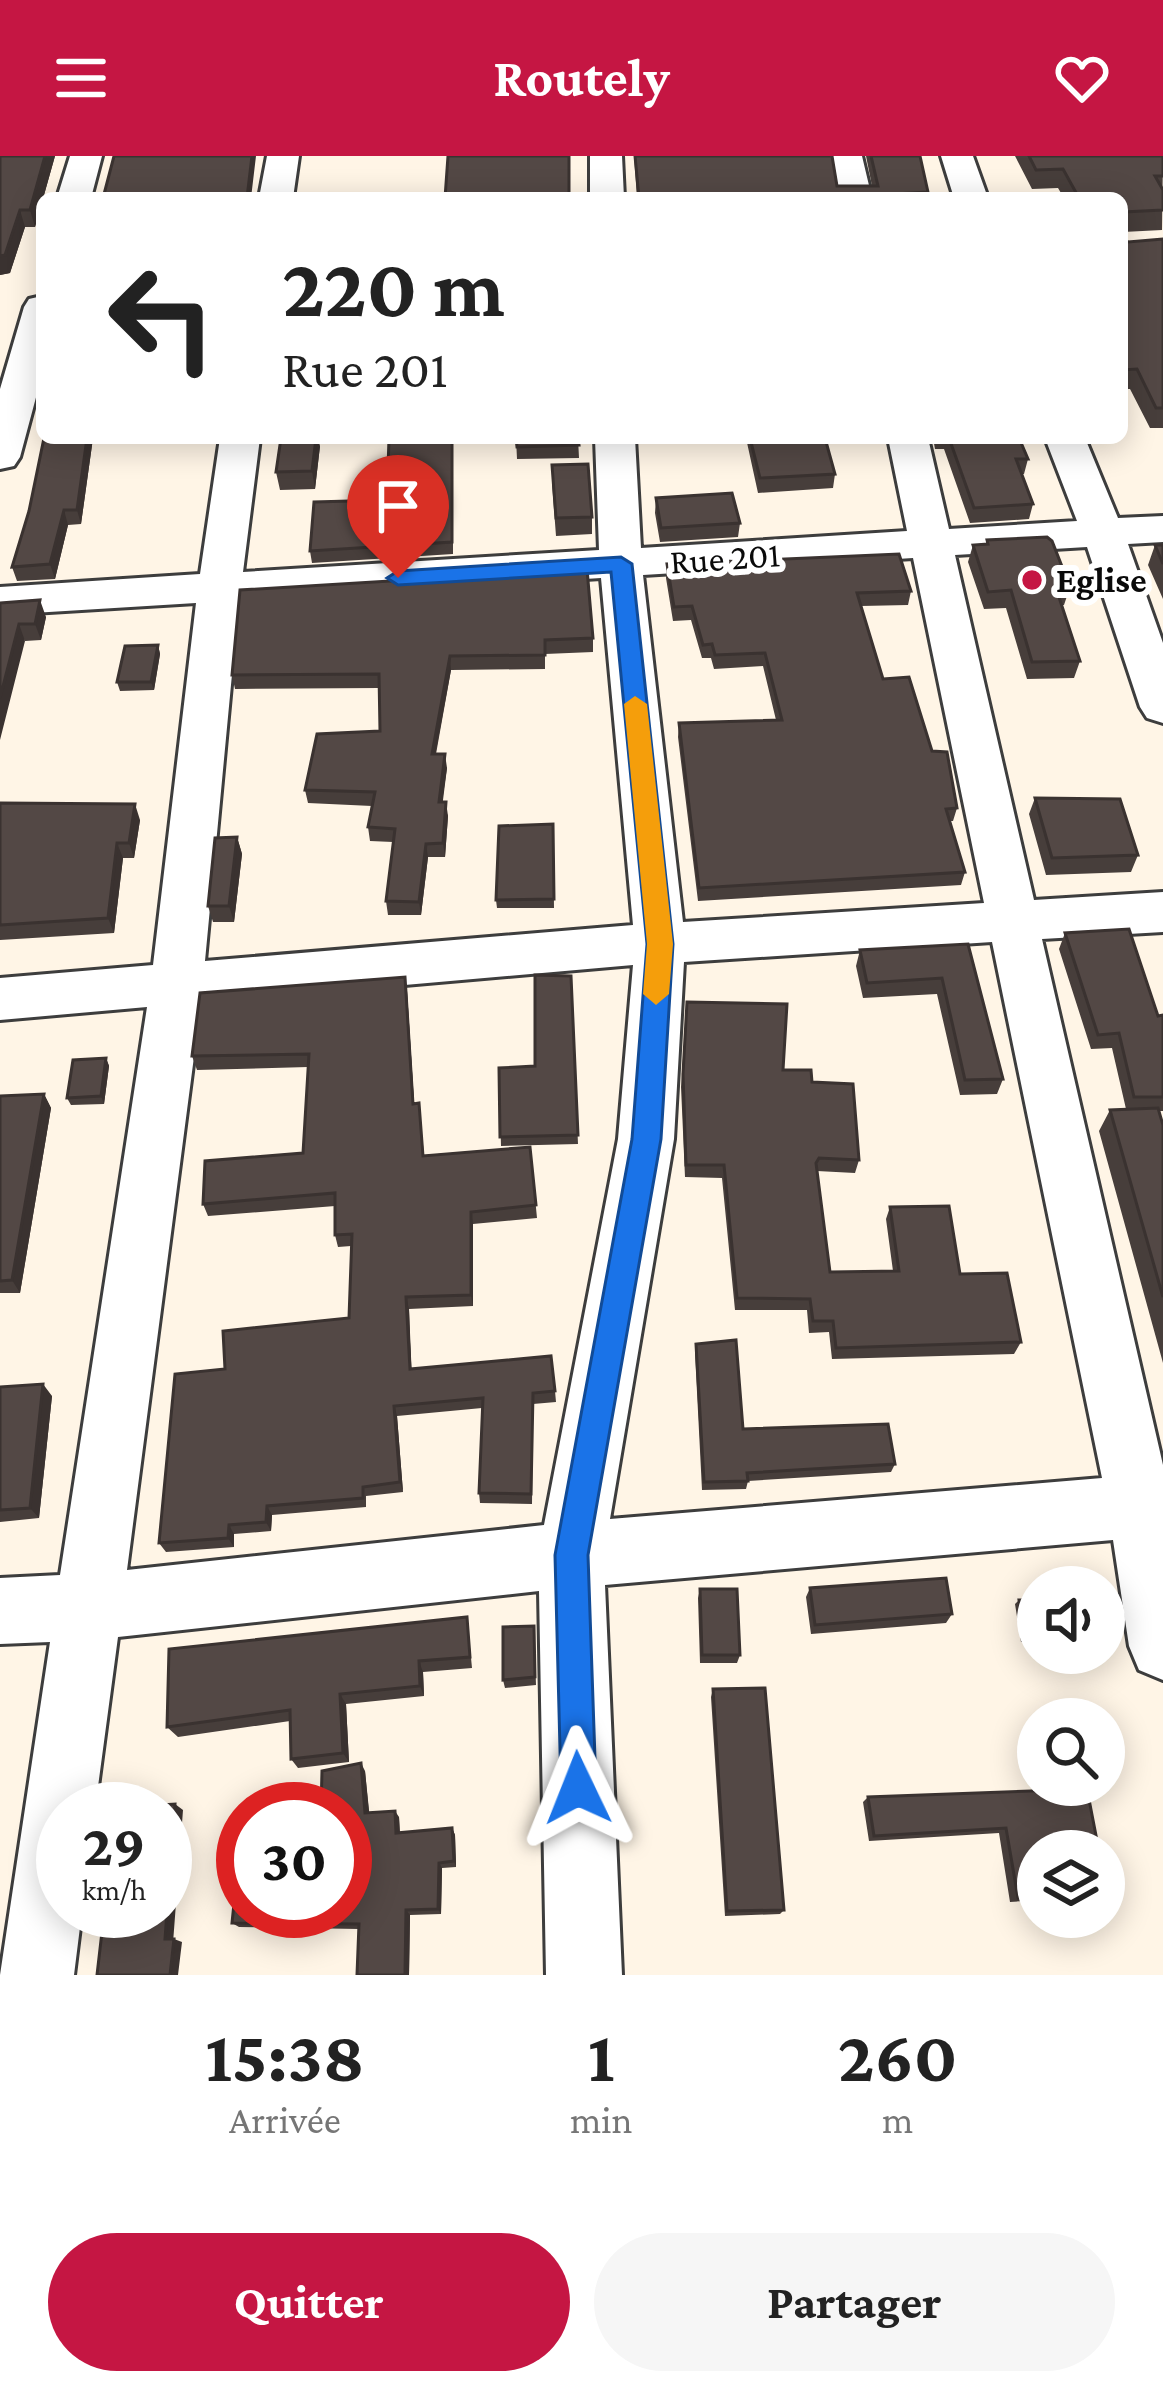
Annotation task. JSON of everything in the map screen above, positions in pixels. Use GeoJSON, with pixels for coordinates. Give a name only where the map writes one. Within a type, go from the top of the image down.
{"type":"FeatureCollection","features":[{"type":"Feature","properties":{"kind":"street"},"geometry":{"type":"LineString","coordinates":[[76,192],[86,156]]}},
{"type":"Feature","properties":{"kind":"street"},"geometry":{"type":"LineString","coordinates":[[277,192],[283,156]]}},
{"type":"Feature","properties":{"kind":"street"},"geometry":{"type":"LineString","coordinates":[[606,156],[607,192]]}},
{"type":"Feature","properties":{"kind":"street"},"geometry":{"type":"LineString","coordinates":[[846,156],[853,192]]}},
{"type":"Feature","properties":{"kind":"street"},"geometry":{"type":"LineString","coordinates":[[957,156],[969,192]]}},
{"type":"Feature","properties":{"kind":"street"},"geometry":{"type":"LineString","coordinates":[[0,457],[30,320]]}},
{"type":"Feature","properties":{"kind":"street"},"geometry":{"type":"LineString","coordinates":[[36,1975],[177,986],[239,444]]}},
{"type":"Feature","properties":{"kind":"street"},"geometry":{"type":"LineString","coordinates":[[584,1975],[572,1555],[646,1139],[660,944],[621,564],[615,444]]}},
{"type":"Feature","properties":{"kind":"street"},"geometry":{"type":"LineString","coordinates":[[909,444],[1010,922],[1152,1504],[1163,1646]]}},
{"type":"Feature","properties":{"kind":"street"},"geometry":{"type":"LineString","coordinates":[[1067,444],[1163,707]]}},
{"type":"Feature","properties":{"kind":"street","name":"Rue 201"},"geometry":{"type":"LineString","coordinates":[[0,601],[1163,530]]}},
{"type":"Feature","properties":{"kind":"street"},"geometry":{"type":"LineString","coordinates":[[0,999],[660,944],[1163,912]]}},
{"type":"Feature","properties":{"kind":"street"},"geometry":{"type":"LineString","coordinates":[[0,1611],[1152,1504]]}},
{"type":"Feature","properties":{"kind":"building"},"geometry":{"type":"Polygon","coordinates":[[[0,156],[45,156],[30,210],[20,210],[5,255],[0,256],[0,156]]]}},
{"type":"Feature","properties":{"kind":"building"},"geometry":{"type":"Polygon","coordinates":[[[114,156],[252,156],[248,192],[105,192],[114,156]]]}},
{"type":"Feature","properties":{"kind":"building"},"geometry":{"type":"Polygon","coordinates":[[[448,156],[569,156],[569,192],[445,192],[448,156]]]}},
{"type":"Feature","properties":{"kind":"building"},"geometry":{"type":"Polygon","coordinates":[[[635,156],[832,156],[837,186],[878,186],[871,156],[920,156],[928,192],[638,192],[635,156]]]}},
{"type":"Feature","properties":{"kind":"building"},"geometry":{"type":"Polygon","coordinates":[[[1029,156],[1163,156],[1163,176],[1155,176],[1163,190],[1163,210],[1128,212],[1128,192],[1076,192],[1063,169],[1036,170],[1029,156]]]}},
{"type":"Feature","properties":{"kind":"building"},"geometry":{"type":"Polygon","coordinates":[[[1163,239],[1163,408],[1156,408],[1137,369],[1128,370],[1128,242],[1163,239]]]}},
{"type":"Feature","properties":{"kind":"building"},"geometry":{"type":"Polygon","coordinates":[[[43,444],[86,444],[77,510],[64,510],[50,564],[12,567],[43,444]]]}},
{"type":"Feature","properties":{"kind":"building"},"geometry":{"type":"Polygon","coordinates":[[[280,444],[315,444],[312,471],[276,472],[280,444]]]}},
{"type":"Feature","properties":{"kind":"building"},"geometry":{"type":"Polygon","coordinates":[[[389,444],[452,444],[452,542],[310,551],[314,502],[387,500],[389,444]]]}},
{"type":"Feature","properties":{"kind":"building"},"geometry":{"type":"Polygon","coordinates":[[[517,444],[579,445],[517,447],[517,444]]]}},
{"type":"Feature","properties":{"kind":"building"},"geometry":{"type":"Polygon","coordinates":[[[752,444],[827,444],[835,474],[760,478],[752,444]]]}},
{"type":"Feature","properties":{"kind":"building"},"geometry":{"type":"Polygon","coordinates":[[[951,444],[1022,444],[1028,459],[1016,459],[1033,504],[974,508],[951,444]]]}},
{"type":"Feature","properties":{"kind":"building"},"geometry":{"type":"Polygon","coordinates":[[[588,464],[592,517],[556,518],[552,465],[588,464]]]}},
{"type":"Feature","properties":{"kind":"building"},"geometry":{"type":"Polygon","coordinates":[[[732,493],[740,523],[661,528],[656,498],[732,493]]]}},
{"type":"Feature","properties":{"kind":"building"},"geometry":{"type":"Polygon","coordinates":[[[1047,537],[1070,587],[1056,588],[1080,661],[1032,662],[1011,590],[988,592],[973,545],[1047,537]]]}},
{"type":"Feature","properties":{"kind":"building"},"geometry":{"type":"Polygon","coordinates":[[[899,554],[911,591],[857,593],[883,679],[909,677],[932,751],[947,752],[957,808],[946,809],[965,872],[699,888],[679,723],[782,720],[765,653],[715,655],[712,644],[703,645],[692,606],[674,607],[667,564],[899,554]]]}},
{"type":"Feature","properties":{"kind":"building"},"geometry":{"type":"Polygon","coordinates":[[[587,569],[593,638],[545,640],[545,655],[450,656],[432,754],[445,754],[439,802],[446,802],[443,843],[426,844],[419,902],[386,901],[395,829],[368,827],[375,792],[305,790],[317,734],[380,731],[379,674],[232,675],[240,590],[587,569]]]}},
{"type":"Feature","properties":{"kind":"building"},"geometry":{"type":"Polygon","coordinates":[[[40,600],[35,624],[19,624],[0,698],[0,603],[40,600]]]}},
{"type":"Feature","properties":{"kind":"building"},"geometry":{"type":"Polygon","coordinates":[[[158,645],[151,682],[117,682],[125,646],[158,645]]]}},
{"type":"Feature","properties":{"kind":"building"},"geometry":{"type":"Polygon","coordinates":[[[1035,798],[1120,799],[1138,855],[1052,858],[1035,798]]]}},
{"type":"Feature","properties":{"kind":"building"},"geometry":{"type":"Polygon","coordinates":[[[0,803],[135,804],[129,843],[117,843],[108,918],[0,925],[0,803]]]}},
{"type":"Feature","properties":{"kind":"building"},"geometry":{"type":"Polygon","coordinates":[[[553,824],[554,899],[496,900],[499,826],[553,824]]]}},
{"type":"Feature","properties":{"kind":"building"},"geometry":{"type":"Polygon","coordinates":[[[237,837],[229,906],[208,906],[215,838],[237,837]]]}},
{"type":"Feature","properties":{"kind":"building"},"geometry":{"type":"Polygon","coordinates":[[[1129,929],[1158,1016],[1163,1015],[1163,1097],[1134,1097],[1119,1033],[1098,1035],[1065,933],[1129,929]]]}},
{"type":"Feature","properties":{"kind":"building"},"geometry":{"type":"Polygon","coordinates":[[[968,944],[1003,1079],[965,1080],[942,978],[867,983],[860,950],[968,944]]]}},
{"type":"Feature","properties":{"kind":"building"},"geometry":{"type":"Polygon","coordinates":[[[535,975],[571,976],[578,1135],[500,1137],[499,1068],[535,1066],[535,975]]]}},
{"type":"Feature","properties":{"kind":"building"},"geometry":{"type":"Polygon","coordinates":[[[405,977],[413,1104],[419,1103],[423,1156],[530,1147],[536,1205],[471,1212],[471,1295],[406,1297],[410,1369],[551,1356],[555,1391],[533,1393],[531,1494],[479,1493],[483,1398],[394,1406],[400,1482],[363,1487],[363,1498],[267,1506],[266,1522],[229,1525],[228,1538],[159,1543],[175,1374],[225,1369],[223,1331],[349,1318],[352,1234],[335,1235],[335,1193],[203,1204],[205,1161],[303,1153],[309,1054],[192,1056],[200,993],[405,977]]]}},
{"type":"Feature","properties":{"kind":"building"},"geometry":{"type":"Polygon","coordinates":[[[687,1002],[787,1004],[783,1070],[811,1070],[812,1082],[853,1084],[859,1160],[819,1158],[816,1163],[830,1272],[899,1271],[890,1207],[949,1206],[960,1274],[1007,1273],[1021,1342],[836,1348],[833,1321],[813,1321],[810,1299],[737,1298],[724,1165],[686,1165],[687,1002]]]}},
{"type":"Feature","properties":{"kind":"building"},"geometry":{"type":"Polygon","coordinates":[[[106,1058],[101,1096],[67,1098],[73,1060],[106,1058]]]}},
{"type":"Feature","properties":{"kind":"building"},"geometry":{"type":"Polygon","coordinates":[[[44,1094],[12,1280],[0,1281],[0,1096],[44,1094]]]}},
{"type":"Feature","properties":{"kind":"building"},"geometry":{"type":"Polygon","coordinates":[[[1158,1108],[1163,1125],[1163,1297],[1110,1110],[1158,1108]]]}},
{"type":"Feature","properties":{"kind":"building"},"geometry":{"type":"Polygon","coordinates":[[[736,1340],[743,1429],[888,1424],[895,1464],[747,1473],[748,1481],[704,1482],[696,1344],[736,1340]]]}},
{"type":"Feature","properties":{"kind":"building"},"geometry":{"type":"Polygon","coordinates":[[[43,1384],[30,1508],[0,1510],[0,1387],[43,1384]]]}},
{"type":"Feature","properties":{"kind":"building"},"geometry":{"type":"Polygon","coordinates":[[[946,1578],[952,1614],[815,1625],[810,1588],[946,1578]]]}},
{"type":"Feature","properties":{"kind":"building"},"geometry":{"type":"Polygon","coordinates":[[[700,1589],[737,1589],[740,1655],[702,1655],[700,1589]]]}},
{"type":"Feature","properties":{"kind":"building"},"geometry":{"type":"Polygon","coordinates":[[[467,1617],[470,1657],[419,1661],[420,1686],[340,1694],[343,1753],[291,1759],[290,1710],[167,1727],[169,1649],[467,1617]]]}},
{"type":"Feature","properties":{"kind":"building"},"geometry":{"type":"Polygon","coordinates":[[[534,1626],[535,1677],[503,1680],[503,1627],[534,1626]]]}},
{"type":"Feature","properties":{"kind":"building"},"geometry":{"type":"Polygon","coordinates":[[[765,1688],[784,1910],[727,1911],[713,1689],[765,1688]]]}},
{"type":"Feature","properties":{"kind":"building"},"geometry":{"type":"Polygon","coordinates":[[[361,1763],[363,1782],[322,1782],[322,1771],[361,1763]]]}},
{"type":"Feature","properties":{"kind":"building"},"geometry":{"type":"Polygon","coordinates":[[[1017,1792],[1017,1806],[1090,1806],[1095,1830],[1017,1830],[1017,1892],[1006,1828],[874,1836],[868,1797],[1017,1792]]]}},
{"type":"Feature","properties":{"kind":"building"},"geometry":{"type":"Polygon","coordinates":[[[395,1811],[396,1833],[452,1828],[454,1861],[439,1863],[438,1909],[406,1910],[405,1975],[357,1975],[358,1938],[372,1938],[372,1813],[395,1811]]]}},
{"type":"Feature","properties":{"kind":"building"},"geometry":{"type":"Polygon","coordinates":[[[101,1938],[174,1939],[170,1975],[97,1975],[101,1938]]]}},
{"type":"Feature","properties":{"kind":"slow traffic"},"geometry":{"type":"LineString","coordinates":[[635,704],[660,944],[656,994]]}},
{"type":"Feature","properties":{"kind":"place","name":"Eglise"},"geometry":{"type":"Point","coordinates":[1032,580]}},
{"type":"Feature","properties":{"kind":"route"},"geometry":{"type":"LineString","coordinates":[[398,578],[621,564],[660,944],[646,1139],[572,1555],[578,1788]]}}]}
